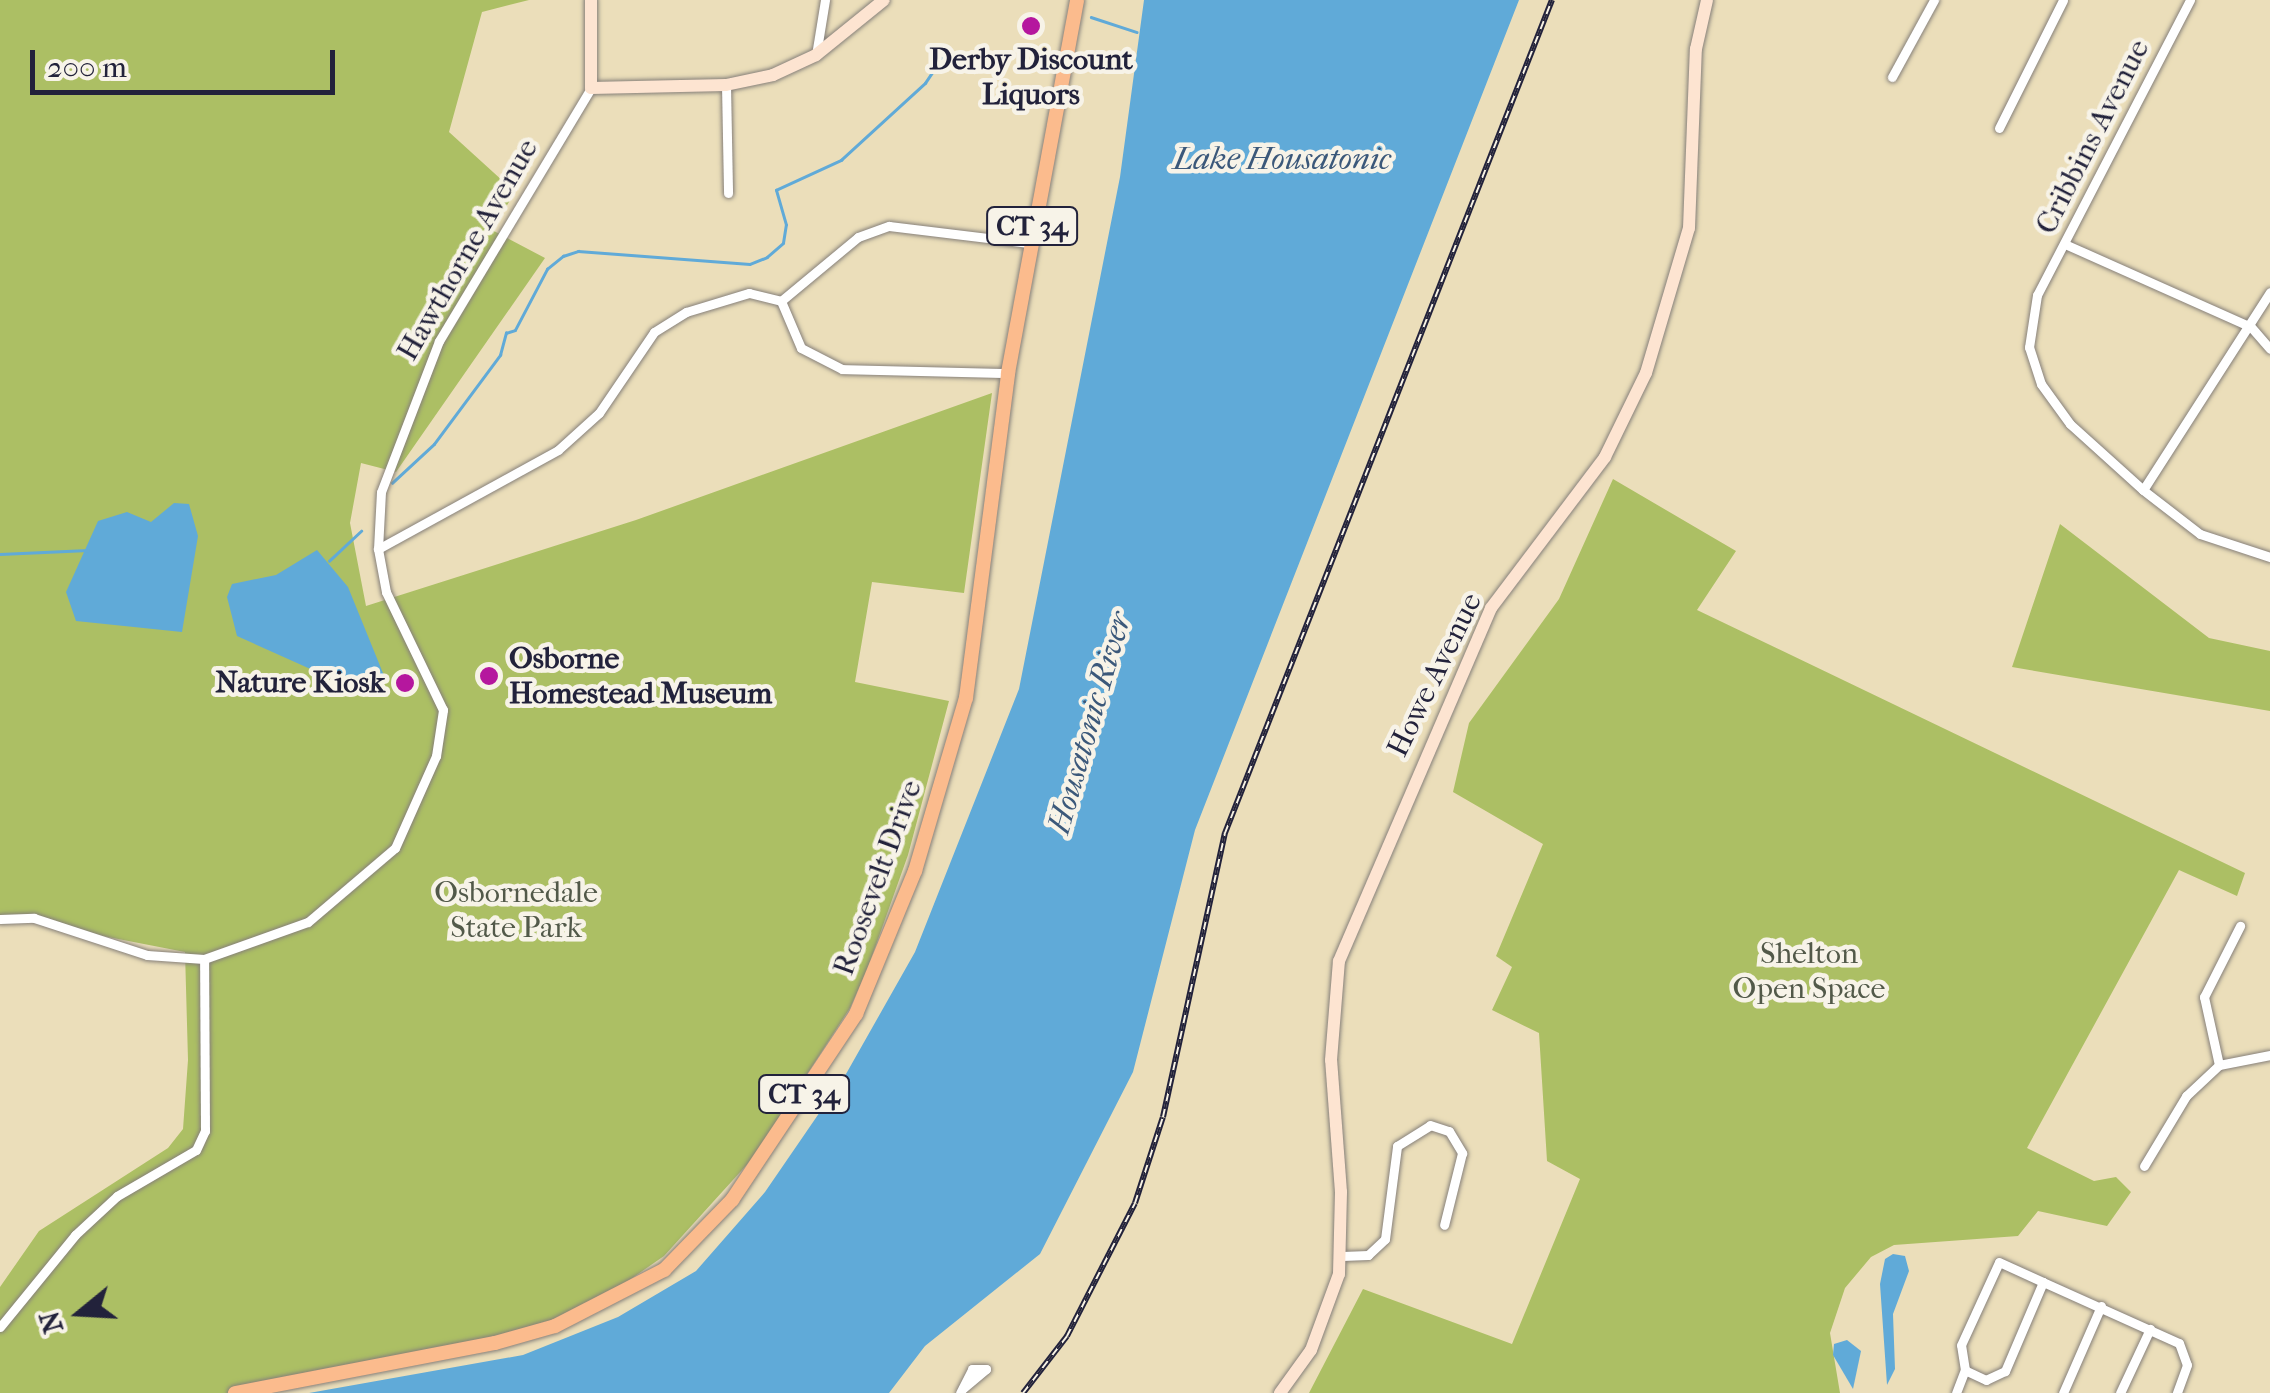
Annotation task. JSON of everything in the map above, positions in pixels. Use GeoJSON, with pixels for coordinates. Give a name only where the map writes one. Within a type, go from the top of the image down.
{"type":"FeatureCollection","features":[{"type":"Feature","properties":{"kind":"main road"},"geometry":{"type":"LineString","coordinates":[[591,0],[591,88],[726,85],[774,76],[816,55],[884,0]]}},
{"type":"Feature","properties":{"kind":"main road","name":"Roosevelt Drive"},"geometry":{"type":"LineString","coordinates":[[235,1393],[555,1326],[664,1270],[732,1200],[856,1014],[916,871],[972,664],[1008,373],[1077,0]]}},
{"type":"Feature","properties":{"kind":"main road","name":"Howe Avenue"},"geometry":{"type":"LineString","coordinates":[[1280,1393],[1320,1330],[1342,1256],[1330,1060],[1339,961],[1491,608],[1605,457],[1646,373],[1690,228],[1696,49],[1707,0]]}},
{"type":"Feature","properties":{"kind":"street"},"geometry":{"type":"LineString","coordinates":[[816,55],[825,0]]}},
{"type":"Feature","properties":{"kind":"street"},"geometry":{"type":"LineString","coordinates":[[1892,77],[1934,0]]}},
{"type":"Feature","properties":{"kind":"street"},"geometry":{"type":"LineString","coordinates":[[1999,128],[2063,0]]}},
{"type":"Feature","properties":{"kind":"street","name":"Cribbins Avenue"},"geometry":{"type":"LineString","coordinates":[[2142,490],[2070,424],[2041,384],[2028,346],[2037,295],[2067,245],[2190,0]]}},
{"type":"Feature","properties":{"kind":"street"},"geometry":{"type":"LineString","coordinates":[[726,85],[728,193]]}},
{"type":"Feature","properties":{"kind":"street","name":"Hawthorne Avenue"},"geometry":{"type":"LineString","coordinates":[[0,919],[34,918],[147,956],[204,959],[308,922],[395,848],[414,814],[436,756],[444,710],[432,675],[394,616],[378,549],[380,492],[416,387],[591,88]]}},
{"type":"Feature","properties":{"kind":"street"},"geometry":{"type":"LineString","coordinates":[[378,549],[558,450],[599,413],[644,343],[668,321],[737,295],[781,302],[858,236],[876,228],[902,226],[1029,243]]}},
{"type":"Feature","properties":{"kind":"street"},"geometry":{"type":"LineString","coordinates":[[2067,245],[2252,327],[2270,349]]}},
{"type":"Feature","properties":{"kind":"street"},"geometry":{"type":"LineString","coordinates":[[2270,292],[2252,327],[2142,490],[2200,534],[2270,556]]}},
{"type":"Feature","properties":{"kind":"street"},"geometry":{"type":"LineString","coordinates":[[781,302],[801,348],[842,370],[1008,373]]}},
{"type":"Feature","properties":{"kind":"street"},"geometry":{"type":"LineString","coordinates":[[2219,1065],[2204,997],[2240,926]]}},
{"type":"Feature","properties":{"kind":"street"},"geometry":{"type":"LineString","coordinates":[[0,1326],[74,1235],[117,1196],[196,1150],[205,1132],[204,959]]}},
{"type":"Feature","properties":{"kind":"street"},"geometry":{"type":"LineString","coordinates":[[2144,1166],[2186,1096],[2219,1065],[2270,1055]]}},
{"type":"Feature","properties":{"kind":"street"},"geometry":{"type":"LineString","coordinates":[[1342,1256],[1368,1255],[1386,1239],[1397,1146],[1430,1125],[1449,1130],[1462,1152],[1444,1225]]}},
{"type":"Feature","properties":{"kind":"street"},"geometry":{"type":"LineString","coordinates":[[1956,1393],[1965,1370],[1961,1346],[1999,1262],[2150,1329],[2186,1353],[2177,1393]]}},
{"type":"Feature","properties":{"kind":"street"},"geometry":{"type":"LineString","coordinates":[[1965,1370],[1986,1380],[2004,1371],[2044,1282]]}},
{"type":"Feature","properties":{"kind":"street"},"geometry":{"type":"LineString","coordinates":[[2063,1393],[2101,1306]]}},
{"type":"Feature","properties":{"kind":"street"},"geometry":{"type":"LineString","coordinates":[[2120,1393],[2150,1329]]}},
{"type":"Feature","properties":{"kind":"green space","name":"Osbornedale State Park"},"geometry":{"type":"Polygon","coordinates":[[[0,0],[529,0],[482,12],[449,132],[515,192],[492,230],[545,258],[396,472],[361,463],[350,523],[366,606],[636,520],[992,393],[964,593],[872,582],[855,682],[949,701],[908,855],[867,970],[850,1008],[752,1159],[664,1256],[599,1301],[543,1325],[241,1393],[0,1393],[0,1287],[39,1231],[168,1148],[183,1129],[188,1060],[185,952],[0,916],[0,0]]]}},
{"type":"Feature","properties":{"kind":"green space","name":"Shelton Open Space"},"geometry":{"type":"Polygon","coordinates":[[[1613,479],[1736,551],[1697,610],[2245,873],[2237,896],[2179,870],[2027,1148],[2094,1181],[2116,1177],[2131,1192],[2107,1226],[2038,1211],[2018,1236],[1894,1245],[1871,1257],[1845,1288],[1830,1333],[1840,1393],[1309,1393],[1363,1289],[1512,1344],[1580,1179],[1547,1161],[1539,1033],[1492,1010],[1512,967],[1496,956],[1543,844],[1453,792],[1469,723],[1559,599],[1613,479]]]}},
{"type":"Feature","properties":{"kind":"green space"},"geometry":{"type":"Polygon","coordinates":[[[2060,524],[2209,638],[2270,651],[2270,711],[2012,667],[2060,524]]]}},
{"type":"Feature","properties":{"kind":"water","name":"Lake Housatonic"},"geometry":{"type":"Polygon","coordinates":[[[1144,0],[1519,0],[1195,830],[1133,1072],[1040,1254],[925,1346],[889,1393],[309,1393],[523,1355],[618,1317],[696,1271],[765,1192],[846,1074],[915,952],[1019,689],[1120,177],[1144,0]]]}},
{"type":"Feature","properties":{"kind":"water"},"geometry":{"type":"Polygon","coordinates":[[[174,503],[189,504],[198,536],[182,632],[76,621],[66,592],[98,521],[127,512],[151,522],[174,503]]]}},
{"type":"Feature","properties":{"kind":"water"},"geometry":{"type":"Polygon","coordinates":[[[317,550],[348,587],[387,683],[335,680],[237,636],[227,597],[232,584],[276,575],[317,550]]]}},
{"type":"Feature","properties":{"kind":"water"},"geometry":{"type":"Polygon","coordinates":[[[1893,1254],[1905,1256],[1909,1271],[1893,1314],[1895,1369],[1887,1385],[1880,1284],[1885,1259],[1893,1254]]]}},
{"type":"Feature","properties":{"kind":"water"},"geometry":{"type":"Polygon","coordinates":[[[1847,1340],[1861,1351],[1853,1389],[1833,1355],[1834,1344],[1847,1340]]]}},
{"type":"Feature","properties":{"kind":"waterway"},"geometry":{"type":"LineString","coordinates":[[1091,17],[1137,32]]}},
{"type":"Feature","properties":{"kind":"waterway"},"geometry":{"type":"LineString","coordinates":[[392,483],[434,444],[500,355],[506,333],[515,330],[547,269],[563,256],[578,251],[750,264],[767,257],[783,243],[786,225],[776,190],[841,160],[925,83],[942,58]]}},
{"type":"Feature","properties":{"kind":"waterway"},"geometry":{"type":"LineString","coordinates":[[329,561],[361,531]]}},
{"type":"Feature","properties":{"kind":"waterway"},"geometry":{"type":"LineString","coordinates":[[0,554],[88,550]]}},
{"type":"Feature","properties":{"kind":"railway"},"geometry":{"type":"LineString","coordinates":[[1023,1393],[1067,1336],[1135,1203],[1163,1117],[1225,833],[1552,0]]}},
{"type":"Feature","properties":{"kind":"place","name":"Derby Discount Liquors"},"geometry":{"type":"Point","coordinates":[1031,26]}},
{"type":"Feature","properties":{"kind":"place","name":"Osborne Homestead Museum"},"geometry":{"type":"Point","coordinates":[489,676]}},
{"type":"Feature","properties":{"kind":"place","name":"Nature Kiosk"},"geometry":{"type":"Point","coordinates":[405,683]}},
{"type":"Feature","properties":{"kind":"water label","name":"Housatonic River"},"geometry":{"type":"Point","coordinates":[1090,723]}}]}
